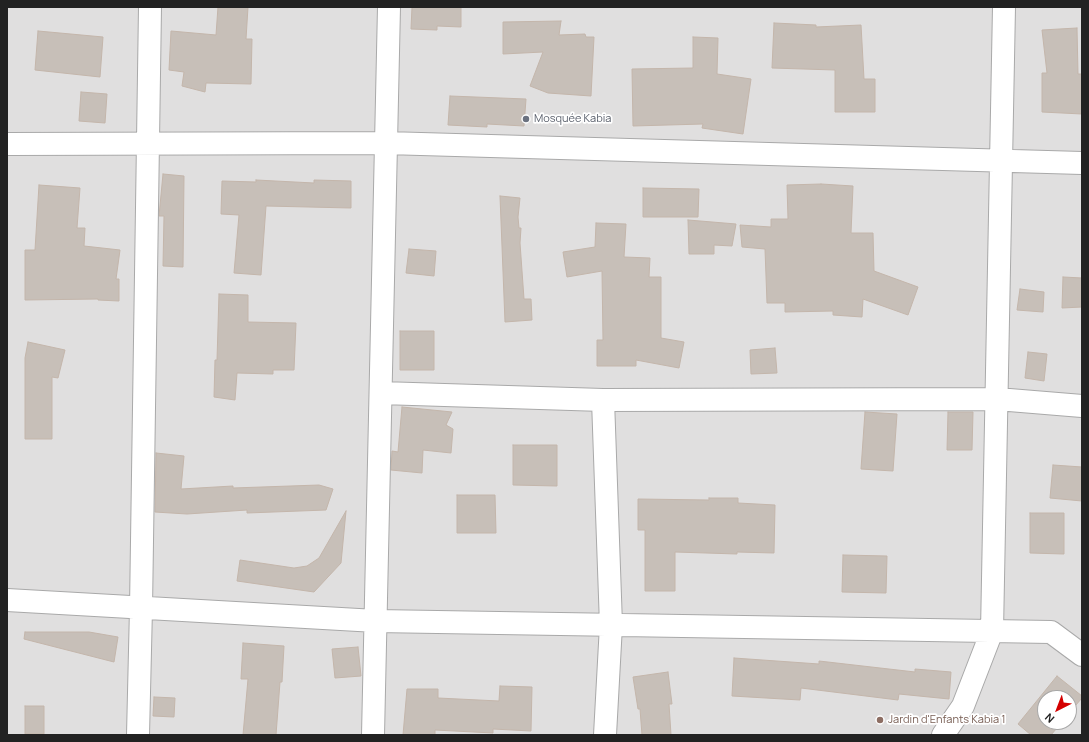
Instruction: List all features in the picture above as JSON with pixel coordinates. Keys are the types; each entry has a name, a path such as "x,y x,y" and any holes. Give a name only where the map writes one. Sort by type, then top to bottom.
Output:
{"street":[{"path":"138,735 150,7"},
{"path":"373,735 389,7"},
{"path":"943,735 963,706 992,631 1004,7"},
{"path":"7,144 386,143 1082,163"},
{"path":"381,393 603,400 997,399 1082,406"},
{"path":"603,400 610,625 605,735"},
{"path":"7,600 376,621 1051,632 1082,656"}],"shaded area":[{"path":"7,7 1082,7 1082,735 7,735"}],"building":[{"path":"218,7 248,7 246,39 252,39 251,84 206,83 205,92 182,86 184,72 169,70 171,31 216,35"},
{"path":"412,7 461,7 461,27 437,26 437,30 411,29"},
{"path":"561,21 559,35 585,34 586,37 594,37 591,96 548,93 530,86 543,52 503,54 503,22"},
{"path":"774,23 816,25 816,27 861,25 864,79 875,79 875,112 835,112 835,70 772,68"},
{"path":"1077,28 1078,74 1082,74 1082,114 1042,112 1042,73 1047,73 1042,30"},
{"path":"38,31 103,37 100,77 35,70"},
{"path":"693,37 718,38 717,74 751,79 743,134 702,128 703,124 633,126 632,69 693,68"},
{"path":"81,92 107,94 105,123 79,121"},
{"path":"450,96 526,99 524,126 487,124 487,127 448,125"},
{"path":"163,174 184,176 183,267 163,266 164,216 159,216"},
{"path":"256,180 314,183 314,180 351,181 351,208 266,206 261,275 234,273 239,215 221,214 222,181 256,182"},
{"path":"821,184 853,186 851,233 873,233 874,271 918,287 908,315 863,299 862,317 833,315 833,311 785,312 785,303 767,303 765,249 742,247 740,225 771,227 771,219 788,219 787,185"},
{"path":"39,185 80,188 77,228 85,228 84,246 120,250 116,279 119,279 119,301 98,299 25,300 25,250 35,250"},
{"path":"643,188 699,189 698,217 643,217"},
{"path":"500,196 520,198 518,217 519,228 521,228 520,243 524,299 531,299 532,320 505,322"},
{"path":"688,220 736,224 732,246 714,245 714,254 689,254"},
{"path":"596,223 626,224 624,257 650,258 649,277 661,277 661,338 684,342 679,368 636,360 636,366 597,366 597,340 603,340 602,271 567,277 563,252 595,247"},
{"path":"409,249 436,251 434,276 406,273"},
{"path":"1063,277 1082,278 1082,307 1062,308"},
{"path":"1020,289 1044,292 1043,312 1017,310"},
{"path":"219,294 248,295 248,322 296,323 294,370 273,370 273,374 237,373 235,400 214,397 215,360 217,360"},
{"path":"400,331 434,331 434,370 400,370"},
{"path":"28,342 65,350 58,378 52,377 52,439 25,439 25,358"},
{"path":"775,348 777,373 751,374 750,350"},
{"path":"1028,352 1047,354 1044,381 1025,378"},
{"path":"402,407 452,412 446,425 453,429 451,453 423,450 422,473 391,470 392,451 398,452"},
{"path":"865,412 897,414 893,471 861,469"},
{"path":"948,412 973,412 972,450 947,450"},
{"path":"513,445 557,445 557,486 513,485"},
{"path":"156,453 184,456 181,489 233,486 233,488 319,485 333,489 326,510 247,513 247,510 187,514 155,512"},
{"path":"1053,465 1082,467 1082,501 1050,498"},
{"path":"457,495 495,495 496,533 457,533"},
{"path":"709,498 738,498 738,503 775,505 774,553 737,552 737,554 675,552 675,591 645,591 645,530 638,530 638,499 709,500"},
{"path":"346,511 341,563 314,592 237,581 240,560 294,568 307,566 319,558"},
{"path":"1030,513 1064,513 1064,554 1030,553"},
{"path":"843,555 887,556 886,593 842,592"},
{"path":"25,632 89,632 118,637 114,662 24,639"},
{"path":"243,643 284,646 282,682 280,682 276,735 243,735 248,679 241,679"},
{"path":"358,647 361,676 335,678 332,649"},
{"path":"734,658 819,664 819,661 915,672 915,669 951,672 949,699 899,694 898,700 801,688 800,700 732,696"},
{"path":"668,672 672,704 669,704 671,735 642,735 640,709 638,709 633,677"},
{"path":"1057,676 1074,690 1046,690"},
{"path":"500,686 532,687 531,731 493,729 493,733 435,730 435,735 403,735 407,689 438,689 438,698 499,701"},
{"path":"1077,692 1082,696 1077,704"},
{"path":"154,697 175,698 174,717 153,716"},
{"path":"1037,701 1037,730 1055,730 1051,735 1031,735 1018,724"},
{"path":"25,706 44,706 44,734 25,734"}],"place":[{"name":"Mosquée Kabia","path":"526,119"},
{"name":"Jardin d'Enfants Kabia 1","path":"880,720"}]}
